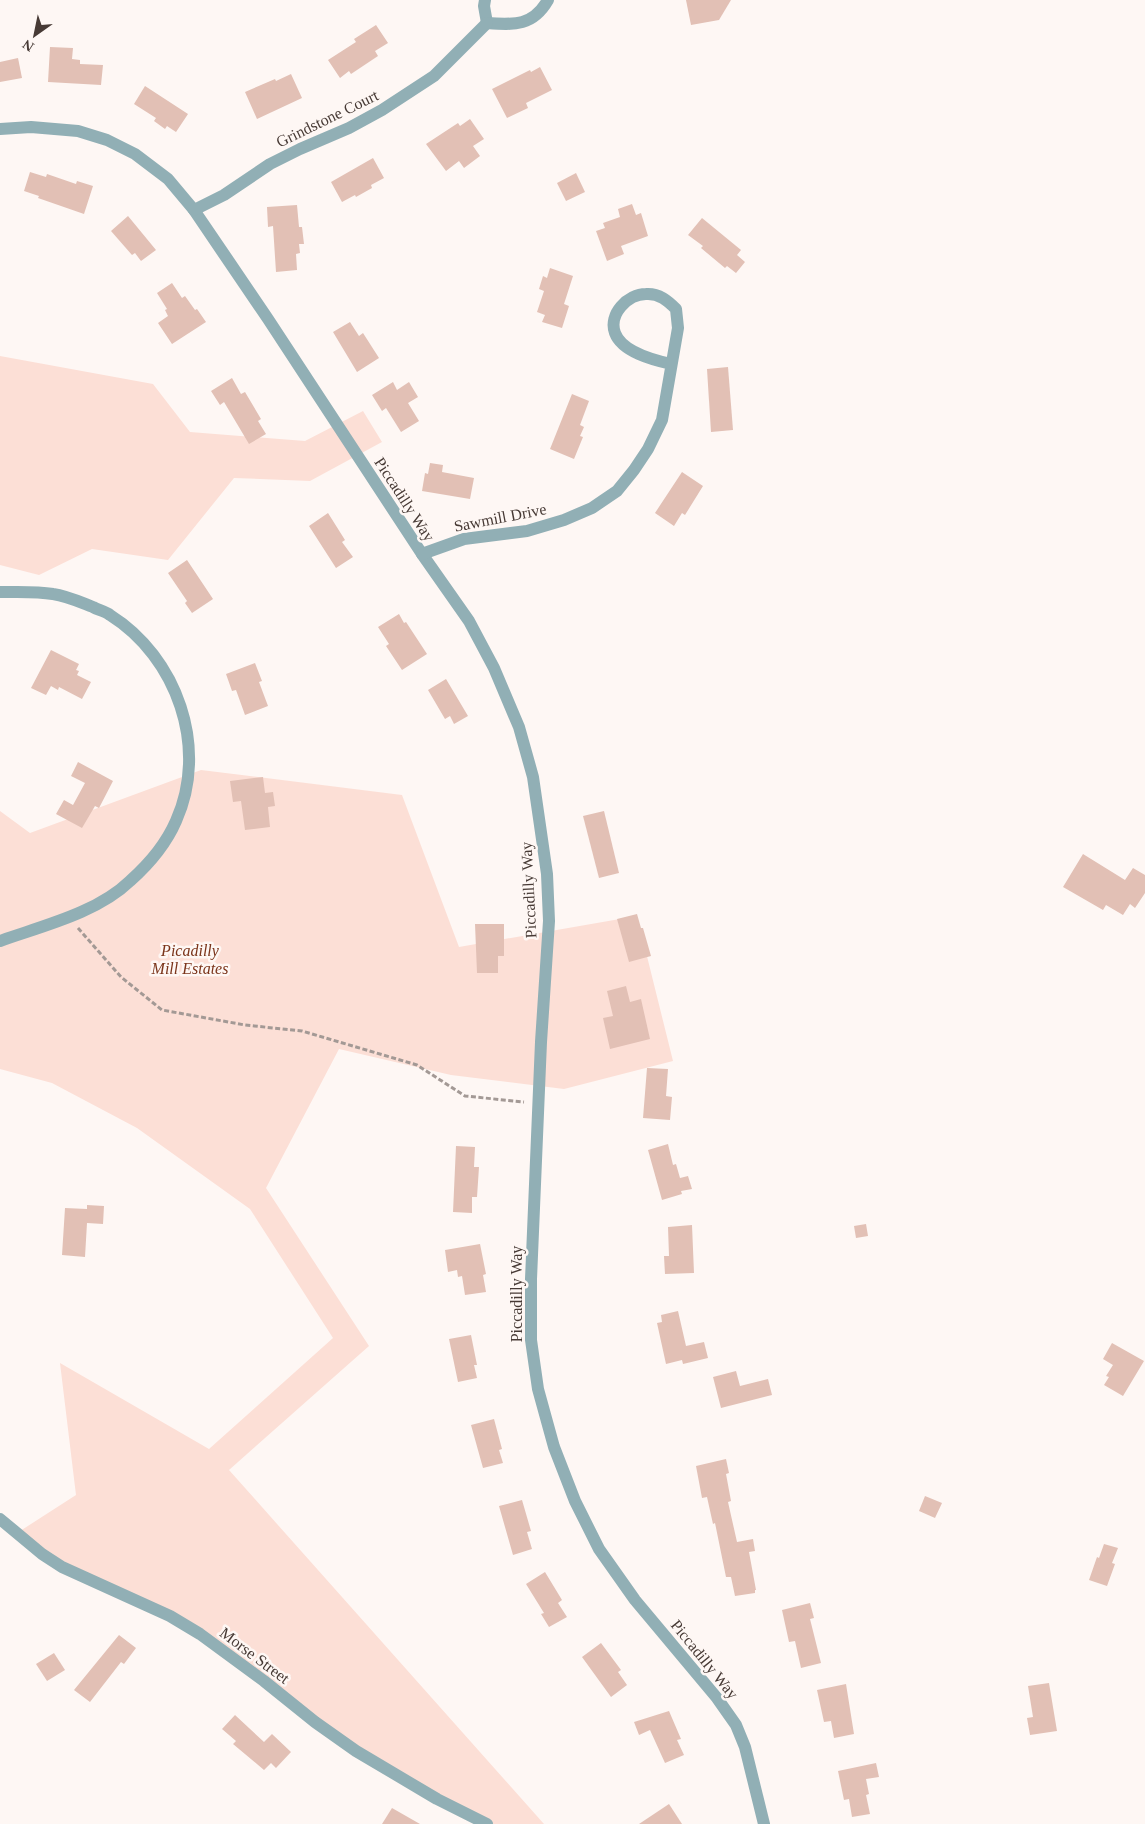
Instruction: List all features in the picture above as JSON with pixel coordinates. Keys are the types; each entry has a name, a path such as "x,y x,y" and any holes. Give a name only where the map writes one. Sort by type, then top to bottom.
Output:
{"street":[{"path":"486,0 484,6 487,23 511,25 528,20 541,12 548,0"},
{"name":"Grindstone Court","path":"194,210 224,195 270,164 349,128 382,110 434,76 487,23"},
{"name":"Piccadilly Way","path":"0,129 31,127 78,131 107,140 135,154 168,179 194,210 268,319 422,554 469,621 494,668 519,727 533,776 546,874 549,921 531,1279 531,1340 538,1389 554,1447 574,1501 599,1549 635,1600 718,1698 736,1725 745,1747 764,1824"},
{"name":"Sawmill Drive","path":"422,554 464,539 527,531 564,520 592,508 616,491 634,470 648,449 662,420 678,328 676,309 664,298 647,293 631,297 619,308 614,320 615,333 621,342 635,352 649,359 671,364"},
{"path":"0,592 53,594 78,601 109,614 128,628 154,654 169,678 183,714 190,753 186,789 176,822 152,858 129,882 103,902 0,941"},
{"name":"Morse Street","path":"0,1519 42,1554 62,1567 170,1616 200,1634 356,1751 436,1799 487,1824"}],"path":[{"path":"67,916 121,977 162,1010 244,1025 302,1031 417,1065 465,1096 539,1103"}],"green space":[{"path":"0,356 153,384 190,432 305,441 363,411 382,442 310,481 234,478 168,560 92,549 39,575 0,565"},
{"name":"Picadilly Mill Estates","path":"201,770 402,795 459,947 637,916 673,1061 564,1089 451,1075 339,1049 266,1188 369,1346 229,1470 544,1824 486,1824 374,1762 200,1634 108,1589 17,1533 76,1495 60,1363 209,1449 333,1338 250,1209 137,1128 52,1083 0,1069 0,811 30,833"}],"building":[{"path":"686,0 731,0 719,20 691,25"},
{"path":"376,25 388,43 375,51 378,56 351,74 349,71 340,78 328,60 356,42 354,39"},
{"path":"50,47 73,48 72,59 80,60 80,64 103,65 101,85 48,82"},
{"path":"18,58 22,78 0,82 0,62"},
{"path":"540,67 552,90 526,103 528,108 507,118 492,89"},
{"path":"291,74 302,98 257,119 245,92"},
{"path":"145,86 188,114 176,132 167,126 165,129 154,121 156,118 134,104"},
{"path":"470,119 484,139 473,146 480,156 464,168 459,161 446,171 426,144 458,123 460,126"},
{"path":"373,158 384,178 371,185 372,188 342,202 331,182"},
{"path":"30,172 46,177 47,174 76,184 77,181 93,186 84,214 38,198 39,196 24,191"},
{"path":"576,173 585,192 566,201 557,183"},
{"path":"632,204 636,215 641,213 648,236 621,246 624,254 607,261 596,231 605,228 603,223 620,217 618,209"},
{"path":"297,205 299,227 302,227 304,244 299,244 300,253 296,254 297,270 276,272 273,226 268,227 267,207"},
{"path":"128,216 156,250 141,261 135,253 132,255 111,231"},
{"path":"702,218 741,250 737,255 745,262 736,273 727,266 725,268 701,248 703,246 688,235"},
{"path":"550,268 573,276 564,304 569,306 562,328 542,322 545,315 537,312 544,291 539,289 543,276 547,278"},
{"path":"172,283 182,298 185,296 206,322 172,344 158,323 168,316 165,310 167,309 157,293"},
{"path":"350,322 359,336 363,333 379,358 357,372 333,332"},
{"path":"728,367 733,430 711,432 707,369"},
{"path":"232,378 241,394 245,392 261,419 258,421 266,434 249,444 224,402 220,405 211,391"},
{"path":"393,382 397,390 409,382 418,397 408,403 419,421 401,432 386,408 382,411 372,395"},
{"path":"572,394 589,401 580,425 584,427 580,436 583,437 574,459 550,449"},
{"path":"430,463 443,465 442,472 474,478 470,499 422,491 425,473 428,474"},
{"path":"682,472 703,486 685,515 682,513 674,526 655,513"},
{"path":"328,513 345,540 342,542 353,557 336,568 309,526"},
{"path":"187,560 213,599 192,613 185,603 187,601 168,573"},
{"path":"399,614 427,654 402,670 386,646 389,644 378,627"},
{"path":"51,650 79,664 76,670 79,671 77,675 91,682 82,699 59,687 58,690 51,686 46,695 31,688"},
{"path":"255,663 262,681 259,682 268,706 245,715 236,690 232,691 226,674"},
{"path":"446,679 468,716 454,724 450,716 445,719 428,690"},
{"path":"78,762 113,781 99,808 95,806 82,828 56,814 64,800 73,805 85,783 71,776"},
{"path":"263,777 265,793 273,792 275,806 268,807 270,827 245,830 241,801 233,802 230,781"},
{"path":"604,811 619,873 599,878 583,816"},
{"path":"1083,854 1125,880 1133,868 1145,875 1145,893 1135,908 1130,904 1123,915 1106,905 1103,910 1063,887"},
{"path":"637,914 651,956 629,962 617,919"},
{"path":"475,924 504,924 504,956 498,956 498,973 477,973"},
{"path":"626,986 630,1002 641,999 650,1039 610,1049 603,1018 613,1016 607,991"},
{"path":"647,1068 668,1069 666,1096 672,1097 670,1120 643,1118"},
{"path":"668,1144 673,1165 676,1164 680,1178 688,1176 692,1189 681,1191 682,1194 662,1200 648,1150"},
{"path":"456,1146 475,1147 474,1167 479,1167 477,1197 472,1197 472,1213 453,1212"},
{"path":"87,1205 104,1206 103,1224 87,1223 85,1257 62,1255 65,1208 87,1209"},
{"path":"866,1224 868,1236 856,1238 854,1226"},
{"path":"692,1225 694,1273 665,1274 664,1256 669,1256 668,1227"},
{"path":"480,1244 486,1274 483,1275 486,1292 465,1295 462,1276 458,1277 457,1270 448,1272 445,1250"},
{"path":"678,1311 686,1346 704,1342 708,1358 683,1364 682,1360 666,1364 657,1323 662,1322 661,1315"},
{"path":"471,1335 477,1365 474,1365 477,1378 458,1382 449,1339"},
{"path":"1112,1343 1144,1361 1123,1396 1104,1385 1109,1377 1106,1376 1113,1365 1103,1359"},
{"path":"736,1371 740,1386 768,1379 772,1395 721,1408 713,1377"},
{"path":"494,1419 502,1449 499,1450 503,1463 483,1468 471,1425"},
{"path":"726,1459 729,1473 726,1474 731,1501 728,1502 737,1542 753,1539 755,1551 749,1552 755,1593 735,1596 731,1577 726,1577 715,1523 713,1524 707,1497 702,1498 696,1466"},
{"path":"925,1496 942,1503 935,1518 919,1511"},
{"path":"522,1500 531,1531 527,1532 532,1549 513,1555 499,1506"},
{"path":"1104,1544 1118,1548 1112,1563 1115,1564 1107,1586 1089,1580"},
{"path":"545,1572 562,1600 558,1603 567,1617 549,1627 541,1614 544,1613 526,1584"},
{"path":"810,1603 814,1618 810,1619 821,1663 801,1668 795,1641 789,1642 782,1610"},
{"path":"119,1635 136,1648 124,1664 121,1662 90,1702 74,1690"},
{"path":"601,1643 621,1670 618,1672 627,1685 611,1697 582,1657"},
{"path":"54,1653 65,1670 47,1681 36,1664"},
{"path":"1049,1683 1057,1731 1030,1735 1027,1718 1033,1717 1028,1686"},
{"path":"846,1684 854,1734 834,1738 831,1721 824,1722 817,1690"},
{"path":"669,1711 681,1739 677,1740 684,1755 665,1763 650,1730 639,1735 634,1722"},
{"path":"235,1715 264,1742 272,1734 291,1752 276,1768 271,1763 264,1770 233,1744 236,1741 222,1729"},
{"path":"876,1763 879,1777 866,1779 869,1794 866,1795 870,1814 852,1817 849,1799 844,1800 838,1771"},
{"path":"669,1804 682,1824 639,1824"},
{"path":"392,1808 420,1824 382,1824"}]}
